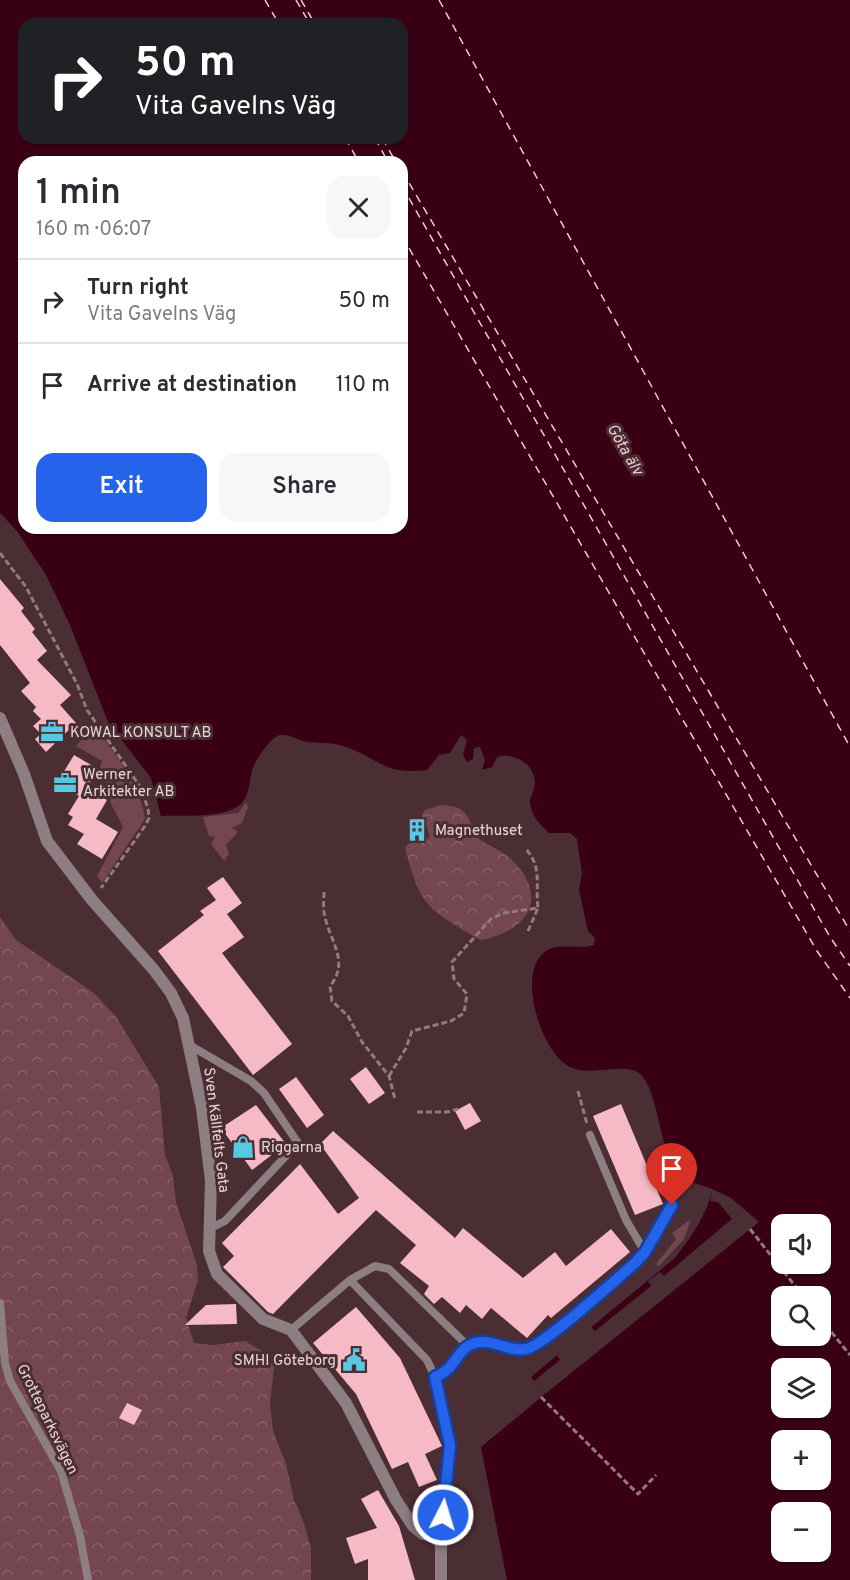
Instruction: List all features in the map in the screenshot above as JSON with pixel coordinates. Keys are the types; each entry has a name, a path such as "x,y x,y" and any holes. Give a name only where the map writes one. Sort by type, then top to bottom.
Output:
{"street":[{"name":"Sven Källfelts Gata","path":"0,718 24,774 47,841 92,900 154,970 171,993 183,1018 191,1046 212,1181 209,1251 217,1274 263,1319 291,1330"},
{"path":"291,1330 346,1403 396,1500 413,1526 423,1534 441,1538 441,1580"}],"lane":[{"path":"191,1046 251,1081 264,1093 298,1143 225,1221 211,1228"},
{"path":"590,1135 626,1220 645,1252"},
{"path":"435,1377 449,1371 468,1346 483,1341 515,1349 537,1345 645,1252 672,1205"},
{"path":"291,1330 350,1280 375,1266 389,1269 468,1346"},
{"path":"350,1280 427,1360 435,1377 450,1445 441,1538"},
{"name":"Grotteparksvägen","path":"0,1303 5,1363 10,1381 61,1471 80,1536 88,1580"}],"path":[{"path":"0,553 26,587 77,684 87,710 139,785 148,808 145,826 92,900"},
{"path":"525,848 535,859 538,873 535,888 537,908 528,931"},
{"path":"324,892 324,913 340,957 339,976 330,986 332,1001 348,1016 362,1042 389,1076 395,1099"},
{"path":"389,1076 406,1048 412,1031 451,1021 464,1013 467,994 454,979 452,963 491,920 503,913 537,908"},
{"path":"578,1091 590,1135"},
{"path":"417,1112 447,1112 458,1109"},
{"path":"750,1229 795,1286"},
{"path":"831,1332 850,1355"},
{"path":"541,1397 638,1494 656,1475"}],"green space":[{"path":"92,728 117,756 139,797 145,819 102,883 97,876 123,827 110,802 115,786 97,777 102,761 76,746"},
{"path":"246,802 248,807 242,823 232,828 238,832 226,845 229,854 224,861 211,844 215,837 209,836 203,817 238,813"},
{"path":"440,805 455,807 464,812 475,836 511,859 523,873 530,886 529,910 511,929 481,940 438,913 422,896 405,848 408,844 430,837 422,815 425,810"},
{"path":"0,917 16,940 94,993 117,1018 159,1087 165,1155 173,1176 176,1202 197,1265 198,1280 186,1318 194,1343 212,1345 245,1341 267,1354 274,1367 270,1405 273,1431 286,1464 294,1500 311,1548 311,1580 0,1580"},
{"path":"691,1219 684,1239 659,1266 656,1264 676,1239 672,1233"}],"water":[{"name":"Göta älv","path":"0,0 850,0 850,1580 507,1580 481,1447 545,1394 531,1377 675,1258 707,1208 712,1189 682,1177 675,1169 669,1158 654,1101 643,1077 629,1069 589,1071 570,1067 559,1059 541,1029 532,993 537,961 551,948 594,945 595,938 588,931 579,890 582,874 577,839 570,833 549,833 536,819 530,801 535,782 534,775 527,764 510,756 503,756 497,757 492,767 482,770 485,760 480,747 474,748 473,759 467,762 463,755 467,740 461,735 450,753 439,755 427,770 412,771 390,768 343,746 307,742 280,735 269,743 256,761 247,795 239,805 216,814 161,816 151,778 108,722 70,625 46,575 19,534 408,534 408,156 18,156 18,533 0,513"}],"pier":[{"path":"712,1189 731,1198 759,1222 545,1394 534,1381 560,1360 557,1355 591,1327 595,1331 651,1286 648,1281 660,1272 664,1276 732,1219 718,1202 710,1201"}],"building":[{"path":"0,579 24,608 21,611 35,629 32,632 47,651 37,660 71,695 60,705 76,723 46,752 35,739 41,734 33,726 41,719 33,711 36,707 21,691 30,683 0,645"},
{"path":"74,755 98,769 87,788 107,800 96,819 118,832 102,859 77,844 84,834 68,825 73,817 68,814 79,796 57,783"},
{"path":"223,877 242,903 227,914 244,937 222,953 292,1044 253,1075 158,951 204,915 200,911 216,900 207,888"},
{"path":"366,1067 385,1093 369,1104 350,1079"},
{"path":"296,1077 324,1115 307,1128 279,1089"},
{"path":"470,1103 481,1121 465,1130 455,1111"},
{"path":"621,1104 663,1204 635,1215 593,1116"},
{"path":"256,1105 286,1144 252,1170 221,1128"},
{"path":"333,1131 455,1238 463,1228 523,1278 555,1252 566,1266 611,1229 630,1252 551,1318 548,1315 527,1338 491,1308 482,1319 466,1305 460,1313 442,1297 434,1304 424,1294 429,1286 400,1263 416,1245 376,1210 273,1314 268,1312 223,1267 234,1256 222,1243 300,1164 338,1214 359,1198 320,1144"},
{"path":"236,1304 237,1324 185,1325 206,1305"},
{"path":"356,1307 400,1358 442,1446 425,1454 437,1480 419,1487 408,1462 392,1469 356,1394 313,1343"},
{"path":"127,1403 142,1410 134,1425 119,1418"},
{"path":"378,1490 399,1526 415,1580 368,1580 368,1559 355,1564 346,1538 377,1528 361,1499"},
{"path":"456,1513 471,1514 471,1529 456,1529"}],"ferry route":[{"path":"265,0 276,18"},
{"path":"296,0 306,18"},
{"path":"301,0 312,18"},
{"path":"439,0 850,747"},
{"path":"348,144 356,156"},
{"path":"378,144 385,156"},
{"path":"386,144 392,156"},
{"path":"408,181 850,931"},
{"path":"408,197 830,937 850,966"},
{"path":"408,246 817,951 850,998"}],"place":[{"name":"KOWAL KONSULT AB","path":"52,732"},
{"name":"Werner Arkitekter AB","path":"65,783"},
{"name":"Magnethuset","path":"417,830"},
{"name":"Riggarna","path":"243,1147"},
{"name":"SMHI Göteborg","path":"354,1360"}],"route":[{"path":"443,1515 450,1445 435,1377 449,1371 468,1346 483,1341 515,1349 527,1349 537,1345 634,1264 645,1252 672,1205"}]}
